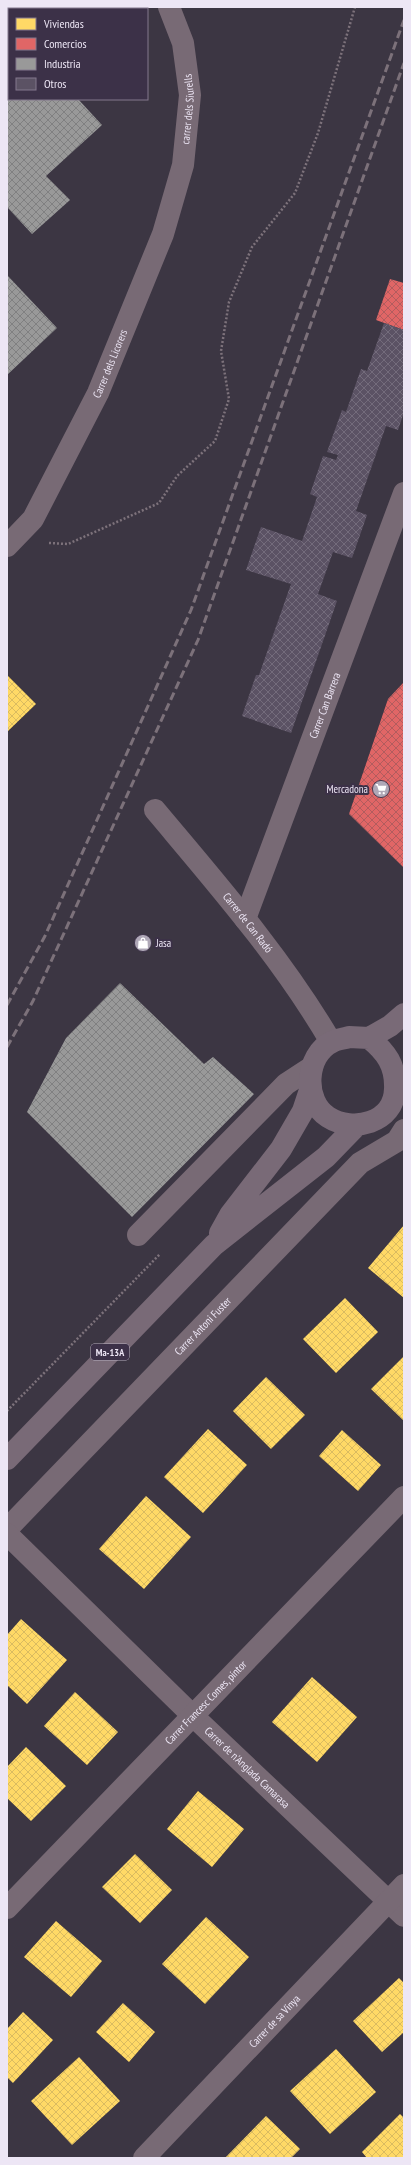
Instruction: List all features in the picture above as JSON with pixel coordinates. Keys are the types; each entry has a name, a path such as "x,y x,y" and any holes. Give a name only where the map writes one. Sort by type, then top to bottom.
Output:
{"main road":[{"path":"368,1038 399,1017"},
{"path":"312,1077 317,1104 328,1117 342,1123 357,1125 373,1122 383,1115 392,1103 399,1066 382,1049 368,1038 350,1037 331,1042"},
{"name":"Ma-13A","path":"214,1245 230,1215 282,1149 302,1111 316,1058 331,1042"},
{"name":"Ma-13A","path":"7,1459 214,1245 326,1157 357,1125"}],"street":[{"name":"carrer dels Siurells","path":"169,7 183,43 190,95 183,166"},
{"name":"Carrer dels Licorers","path":"12,541 33,519 98,393 163,234 183,166"},
{"name":"Carrer Can Barrera","path":"245,919 404,493"},
{"name":"Carrer de Can Radó","path":"155,810 245,919 308,1002 331,1042"},
{"path":"138,1235 286,1084 312,1077"},
{"name":"Carrer Antoni Fuster","path":"7,1529 360,1163 402,1140"},
{"name":"Carrer Francesc Comes, pintor","path":"7,1908 404,1497"},
{"name":"Carrer de n'Anglada Camarasa","path":"7,1534 192,1715 404,1916"},
{"name":"Carrer de sa Vinya","path":"144,2158 404,1885"}],"path":[{"path":"12,541 68,544 159,503 177,476 215,440 229,399 221,350 229,302 252,247 295,193 318,133 355,7"},
{"path":"7,1411 165,1250"}],"building: Viviendas":[{"path":"7,675 36,704 7,732"},
{"path":"404,1225 404,1298 368,1268"},
{"path":"345,1298 378,1332 336,1373 303,1339"},
{"path":"403,1357 404,1358 403,1420 371,1389"},
{"path":"266,1377 305,1415 271,1449 233,1411"},
{"path":"208,1429 247,1465 203,1513 164,1477"},
{"path":"342,1430 381,1465 358,1491 319,1456"},
{"path":"146,1496 191,1537 144,1589 99,1549"},
{"path":"21,1619 67,1660 27,1704 7,1685 7,1635"},
{"path":"312,1677 357,1717 317,1762 272,1722"},
{"path":"75,1692 118,1732 87,1765 44,1726"},
{"path":"26,1747 66,1786 31,1821 7,1798 7,1767"},
{"path":"198,1791 244,1829 212,1867 167,1829"},
{"path":"135,1854 172,1890 140,1923 102,1887"},
{"path":"206,1917 249,1957 205,2004 162,1964"},
{"path":"56,1921 102,1961 71,1997 24,1957"},
{"path":"399,1978 404,1983 404,2032 382,2052 353,2021"},
{"path":"123,2003 155,2032 129,2062 96,2032"},
{"path":"23,2012 53,2040 13,2083 7,2077 7,2029"},
{"path":"336,2049 376,2092 330,2134 290,2091"},
{"path":"79,2057 120,2101 72,2145 31,2101"},
{"path":"400,2114 404,2118 404,2158 367,2158 362,2152"},
{"path":"266,2116 300,2149 291,2158 225,2158"}],"building: Comercios":[{"path":"390,279 404,283 404,330 376,320"},
{"name":"Mercadona","path":"404,682 404,868 349,814 388,699"}],"building: Industria":[{"path":"7,80 8,100 79,100 102,125 46,176 70,200 32,234 7,207"},
{"path":"7,275 57,328 7,375"},
{"path":"120,983 204,1064 213,1057 254,1094 132,1217 27,1112 66,1038"}],"building: Otros":[{"path":"384,323 404,330 404,412 398,430 386,426 356,511 367,515 352,558 333,552 318,594 337,601 291,733 242,716 256,675 259,675 291,584 246,570 261,527 302,541 317,497 310,494 323,456 336,460 338,455 327,452 342,410 346,412 361,369 367,371"}],"railway":[{"path":"7,1005 45,936 191,610 404,20"},
{"path":"7,1047 33,1001 198,640 404,63"}],"place":[{"name":"Mercadona","path":"381,789"},
{"name":"Jasa","path":"143,943"}]}
